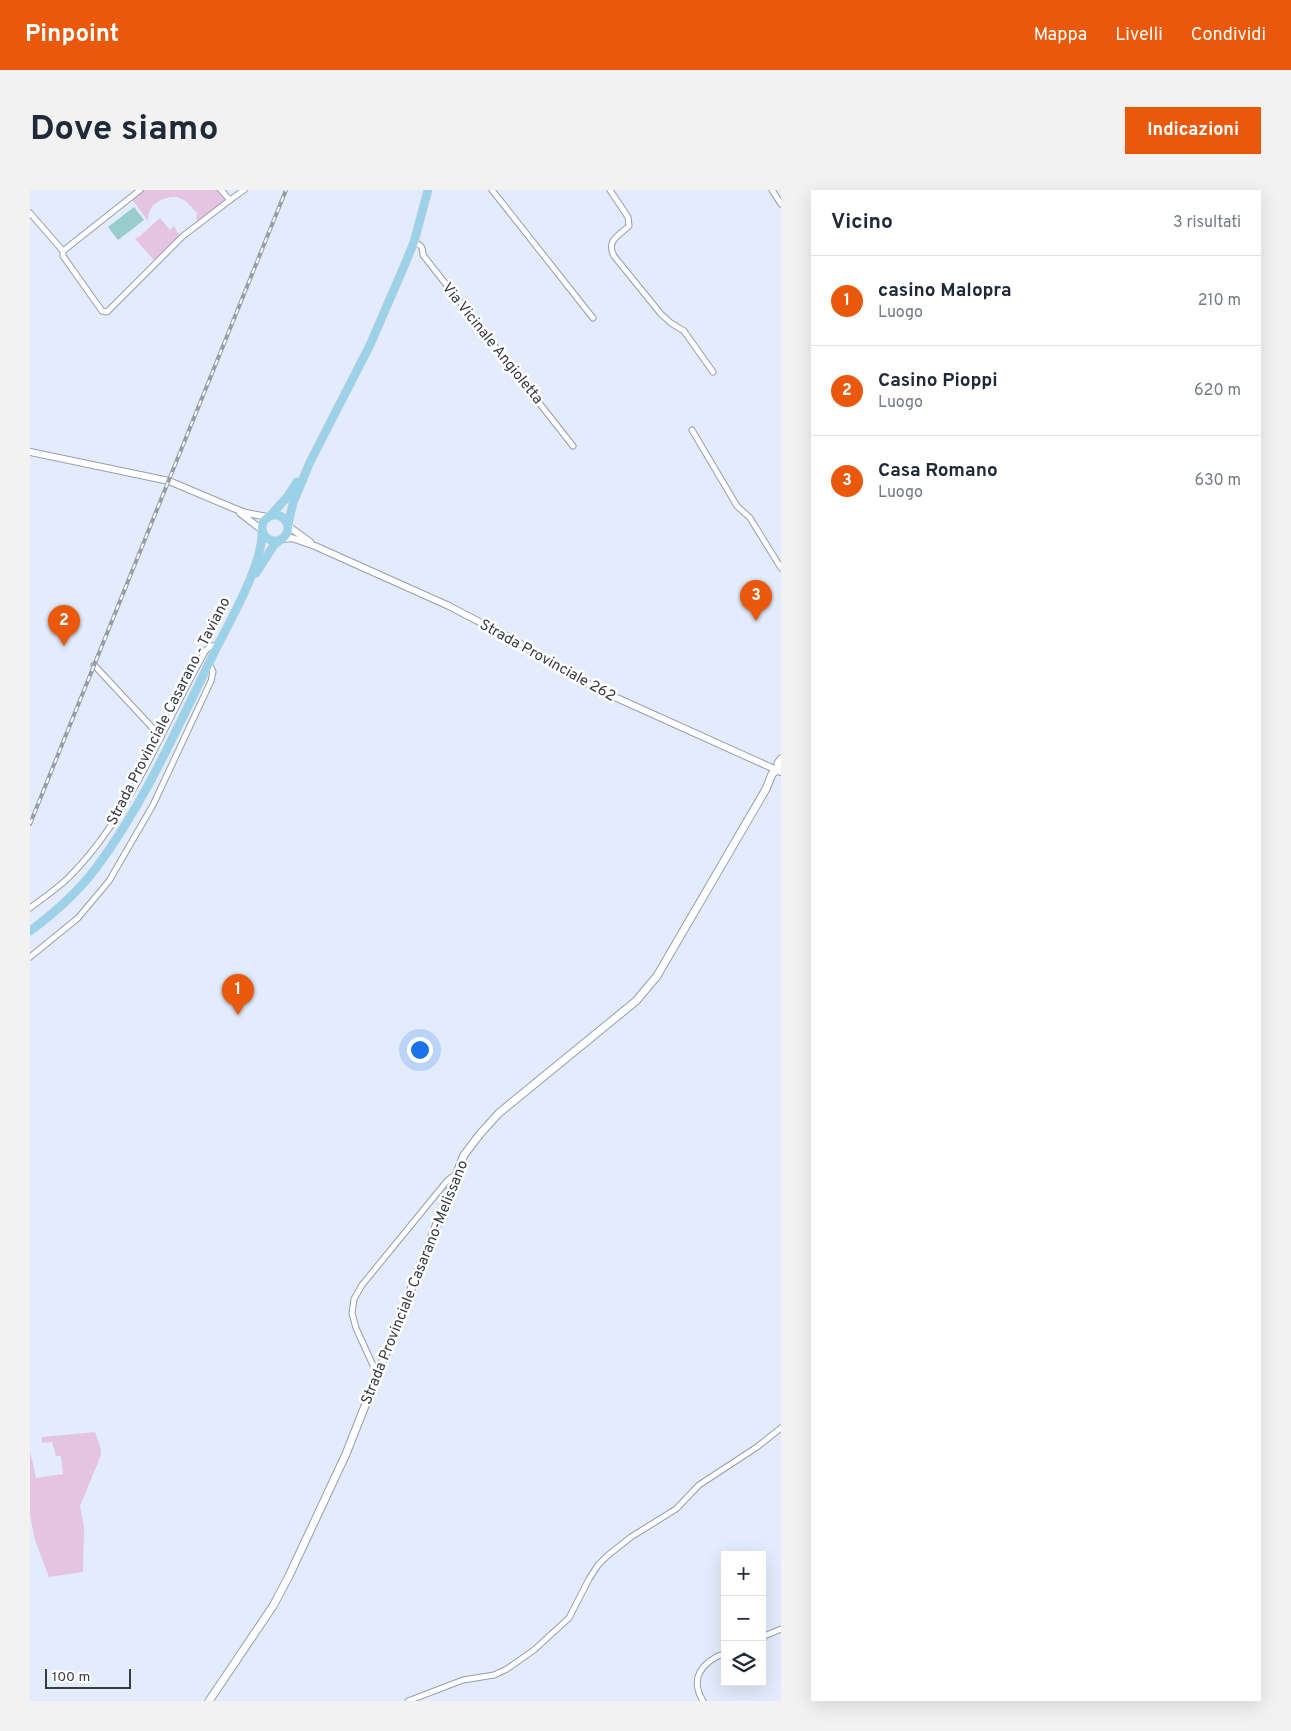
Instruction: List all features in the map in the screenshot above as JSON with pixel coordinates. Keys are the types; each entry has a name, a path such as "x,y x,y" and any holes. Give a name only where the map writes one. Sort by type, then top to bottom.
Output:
{"main road":[{"name":"Strada Provinciale Casarano - Taviano","path":"245,589 274,545 287,533 293,503 310,462 370,345 414,242 428,190"},
{"name":"Strada Provinciale Casarano - Taviano","path":"30,931 66,900 89,876 119,836 162,756 245,589 260,551 263,522 288,496 310,462"},
{"path":"269,516 275,514 283,517 288,525"},
{"path":"262,531 269,540 282,539"},
{"name":"Strada Provinciale Casarano-Melissano","path":"209,1701 273,1606 346,1454 464,1155 499,1114 636,1001 657,976 766,789 777,776 780,770 778,764 781,759"}],"street":[{"path":"63,251 140,190"},
{"path":"221,190 230,200"},
{"path":"30,212 63,251 63,256 102,311 107,312 183,236 244,190"},
{"path":"492,190 593,318"},
{"path":"610,190 628,217 629,226 611,243 610,249 661,314 670,323 684,331 713,372"},
{"path":"772,190 781,204"},
{"name":"Via Vicinale Angioletta","path":"414,242 421,246 423,255 573,446"},
{"path":"692,430 737,506 750,518 781,568"},
{"path":"30,452 169,480 246,513 269,516"},
{"path":"233,508 262,531"},
{"path":"288,525 315,546"},
{"path":"282,539 292,538 315,546"},
{"name":"Strada Provinciale 262","path":"315,546 449,606 514,640 597,689 780,770"},
{"path":"30,908 66,880 101,840 129,795 206,650 211,646 218,645"},
{"path":"30,957 78,918 109,881 153,805 211,681 213,672 209,662"},
{"path":"94,665 161,736"},
{"path":"377,1374 356,1328 352,1313 354,1299 362,1285 447,1181 457,1173"},
{"path":"408,1701 463,1680 494,1676 534,1650 568,1618 589,1579 598,1565 607,1556 631,1537 676,1509 699,1485 781,1428"},
{"path":"766,1636 781,1630"},
{"path":"703,1701 697,1692 698,1675 704,1666 721,1654"}],"shaded area":[{"path":"142,190 217,190 225,198 225,201 199,221 196,219 197,213 182,199 173,197 163,199 151,209 148,221 131,198"},
{"path":"134,207 144,220 118,240 108,227"},
{"path":"160,218 170,230 174,226 180,237 155,261 135,239"},
{"path":"95,1432 101,1449 101,1455 80,1506 84,1527 83,1572 49,1577 35,1540 30,1515 30,1451 36,1478 63,1474 61,1456 56,1456 52,1442 42,1443 42,1437"}],"railway":[{"path":"30,824 286,190"}],"place":[{"name":"Casa Romano","path":"756,621"},
{"name":"Casino Pioppi","path":"64,646"},
{"name":"casino Malopra","path":"238,1015"}]}
